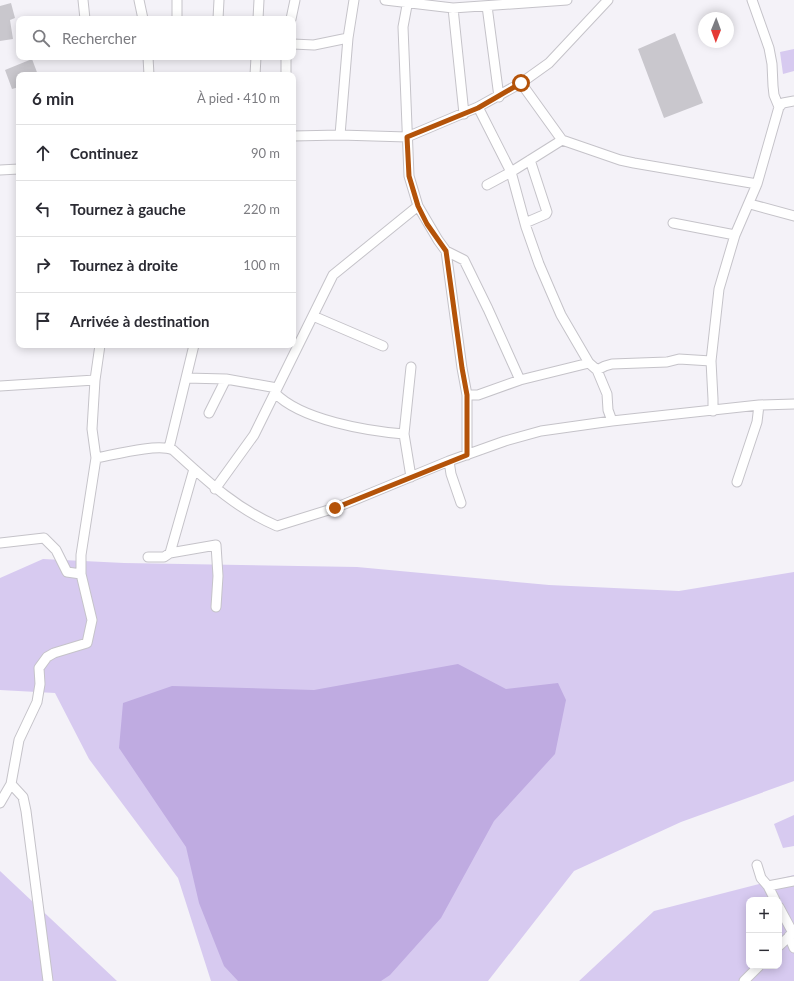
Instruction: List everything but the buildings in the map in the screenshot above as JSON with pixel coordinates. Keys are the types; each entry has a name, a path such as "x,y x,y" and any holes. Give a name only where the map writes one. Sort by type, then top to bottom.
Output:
{"street":[{"path":"84,0 85,16"},
{"path":"139,0 142,16"},
{"path":"177,0 177,16"},
{"path":"218,16 219,0"},
{"path":"258,16 259,0"},
{"path":"292,16 295,0"},
{"path":"340,135 348,38 354,0"},
{"path":"384,0 408,1 453,8 567,0"},
{"path":"296,136 340,135 407,137 478,108 499,97 549,63 608,0"},
{"path":"752,0 769,48 772,64 774,95 779,108"},
{"path":"408,1 403,26 409,176 418,206 427,224 446,251 467,395 467,455"},
{"path":"487,6 499,97"},
{"path":"453,8 464,114"},
{"path":"296,44 314,45 348,38"},
{"path":"148,60 149,72"},
{"path":"255,72 256,60"},
{"path":"286,60 286,72"},
{"path":"521,83 562,140 620,160 757,184"},
{"path":"713,411 711,361 719,289 736,235 757,184 779,108 783,103 794,101"},
{"path":"478,108 511,172 539,264 561,315 589,362 597,370 606,394 608,410 612,421"},
{"path":"487,185 511,172 562,140"},
{"path":"525,222 546,214 547,212 530,160"},
{"path":"0,170 16,168"},
{"path":"750,204 794,216"},
{"path":"215,489 254,435 333,276 418,206"},
{"path":"673,223 736,235"},
{"path":"446,251 464,260 520,380"},
{"path":"313,316 384,346"},
{"path":"0,803 11,784 19,740 37,702 40,684 40,668 46,657 54,653 87,643 92,620 80,574 81,555 96,458 92,429 95,380 100,348"},
{"path":"168,448 193,348"},
{"path":"597,370 612,364 667,362 679,359 711,361"},
{"path":"467,395 478,395 520,380 589,362"},
{"path":"411,367 404,434 411,477"},
{"path":"186,378 226,379 276,391 286,403 294,408 366,430 404,434"},
{"path":"209,413 226,379"},
{"path":"0,386 95,380"},
{"path":"96,458 157,447 168,448 173,450 215,489 258,518 277,526 335,508 449,461 541,431 612,421 759,405 794,404"},
{"path":"737,482 757,422 759,405"},
{"path":"449,461 451,474 461,503"},
{"path":"170,553 194,469"},
{"path":"0,543 44,538 56,550 67,572 80,574"},
{"path":"148,557 164,557 170,553 216,545 218,576 216,607"},
{"path":"11,784 23,797 26,811 48,981"},
{"path":"757,865 760,878 768,886 774,897"},
{"path":"768,886 794,881"},
{"path":"782,913 792,934 794,948"},
{"path":"782,943 792,934"},
{"path":"744,981 756,969"}],"shaded area":[{"path":"794,49 794,71 783,74 780,52"},
{"path":"43,559 124,563 357,567 549,585 679,591 794,572 794,781 681,822 574,871 488,981 211,981 178,878 89,759 55,693 0,690 0,578"},
{"path":"458,664 506,689 558,683 566,700 555,754 494,821 441,918 390,975 381,981 238,981 224,966 199,903 186,847 119,748 123,703 172,686 314,690"},
{"path":"794,815 794,846 783,848 774,824"},
{"path":"0,871 117,981 0,981"},
{"path":"794,875 794,981 579,981 654,911"}],"route":[{"path":"335,508 467,455 467,395 446,251 427,224 418,206 409,176 407,137 478,108 521,83"}]}
